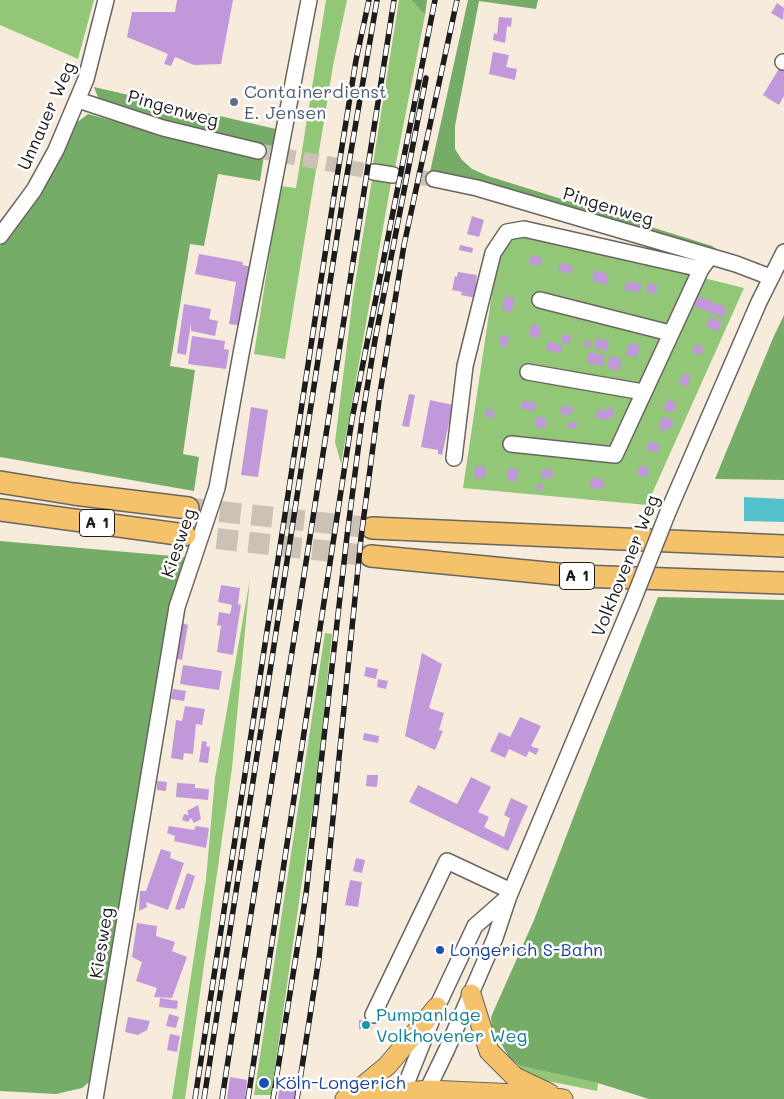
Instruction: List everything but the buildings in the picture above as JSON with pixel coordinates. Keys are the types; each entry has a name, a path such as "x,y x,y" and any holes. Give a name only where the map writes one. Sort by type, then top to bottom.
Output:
{"highway":[{"path":"0,469 16,472 74,494"},
{"name":"A 1","path":"0,482 74,494 188,508"},
{"name":"A 1","path":"3,511 185,535"},
{"name":"A 1","path":"372,528 784,546"},
{"name":"A 1","path":"371,556 578,576 784,583"}],"main road":[{"path":"471,994 489,1052 515,1076 563,1099"},
{"path":"346,1099 387,1066 437,1007"},
{"path":"346,1099 425,1095 517,1094 563,1099"}],"street":[{"name":"Unnauer Weg","path":"0,236 34,190 56,150 78,100 97,43 106,0"},
{"name":"Kiesweg","path":"95,1099 177,606 217,488 244,335 309,0"},
{"name":"Pingenweg","path":"78,100 163,128 258,150"},
{"path":"374,172 393,175"},
{"name":"Pingenweg","path":"434,179 477,188 705,263 770,278"},
{"path":"454,458 466,366 493,253 507,232 524,229 705,263 670,332 615,455 511,444"},
{"name":"Volkhovener Weg","path":"425,1095 495,938 510,894 632,603 668,512 770,278 784,252"},
{"path":"540,300 670,332"},
{"path":"528,372 643,392"},
{"path":"373,1015 447,861 510,894"},
{"name":"Volkhovener Weg","path":"404,1097 437,1007 475,926 510,894"}],"green space":[{"path":"0,0 94,0 78,59 0,25"},
{"path":"326,0 347,0 333,66 285,359 254,354 280,186 296,188"},
{"path":"399,0 411,0 425,15 395,168 373,164"},
{"path":"411,0 427,0 425,15"},
{"path":"468,0 538,0 536,9 479,1 455,126 455,149 462,160 472,169 488,176 712,246 727,256 476,182 430,172"},
{"path":"94,87 276,129 272,149 164,124 99,100"},
{"path":"88,114 159,133 264,156 260,181 218,174 204,246 190,244 170,366 195,370 183,454 199,457 194,491 0,457 0,246 20,222 39,193 76,123"},
{"path":"372,180 391,183 341,464 335,442 353,296"},
{"path":"523,233 744,288 647,505 463,488 498,253 509,238"},
{"path":"784,315 784,480 715,479 773,338"},
{"path":"0,541 184,557 95,1077 82,1088 56,1094 0,1091"},
{"path":"250,579 232,768 185,1099 172,1099 206,879 215,778"},
{"path":"658,597 784,600 784,1099 649,1099 598,1083 520,1066 509,1057 492,1028 491,1017 534,920"},
{"path":"325,633 332,634 317,778 271,1095 254,1095"},
{"path":"520,1066 598,1083 597,1091 538,1079 517,1068"}],"water":[{"path":"744,497 784,499 784,522 744,521"}],"tunnel":[{"path":"258,151 374,172"},
{"path":"393,175 434,179"},
{"path":"188,508 372,528"},
{"path":"185,535 371,556"}],"railway":[{"path":"195,1099 334,196 356,60 369,0"},
{"path":"204,1099 343,198 377,0"},
{"path":"222,1099 394,0"},
{"path":"248,1099 352,419 435,0"},
{"path":"297,1099 319,958 361,538 380,393 404,245 457,0"},
{"path":"273,1099 306,894 362,419 375,340 426,78"}],"place":[{"name":"Containerdienst E. Jensen","path":"234,102"},
{"name":"Longerich S-Bahn","path":"440,950"},
{"name":"Pumpanlage Volkhovener Weg","path":"366,1025"},
{"name":"Köln-Longerich","path":"264,1083"}]}
